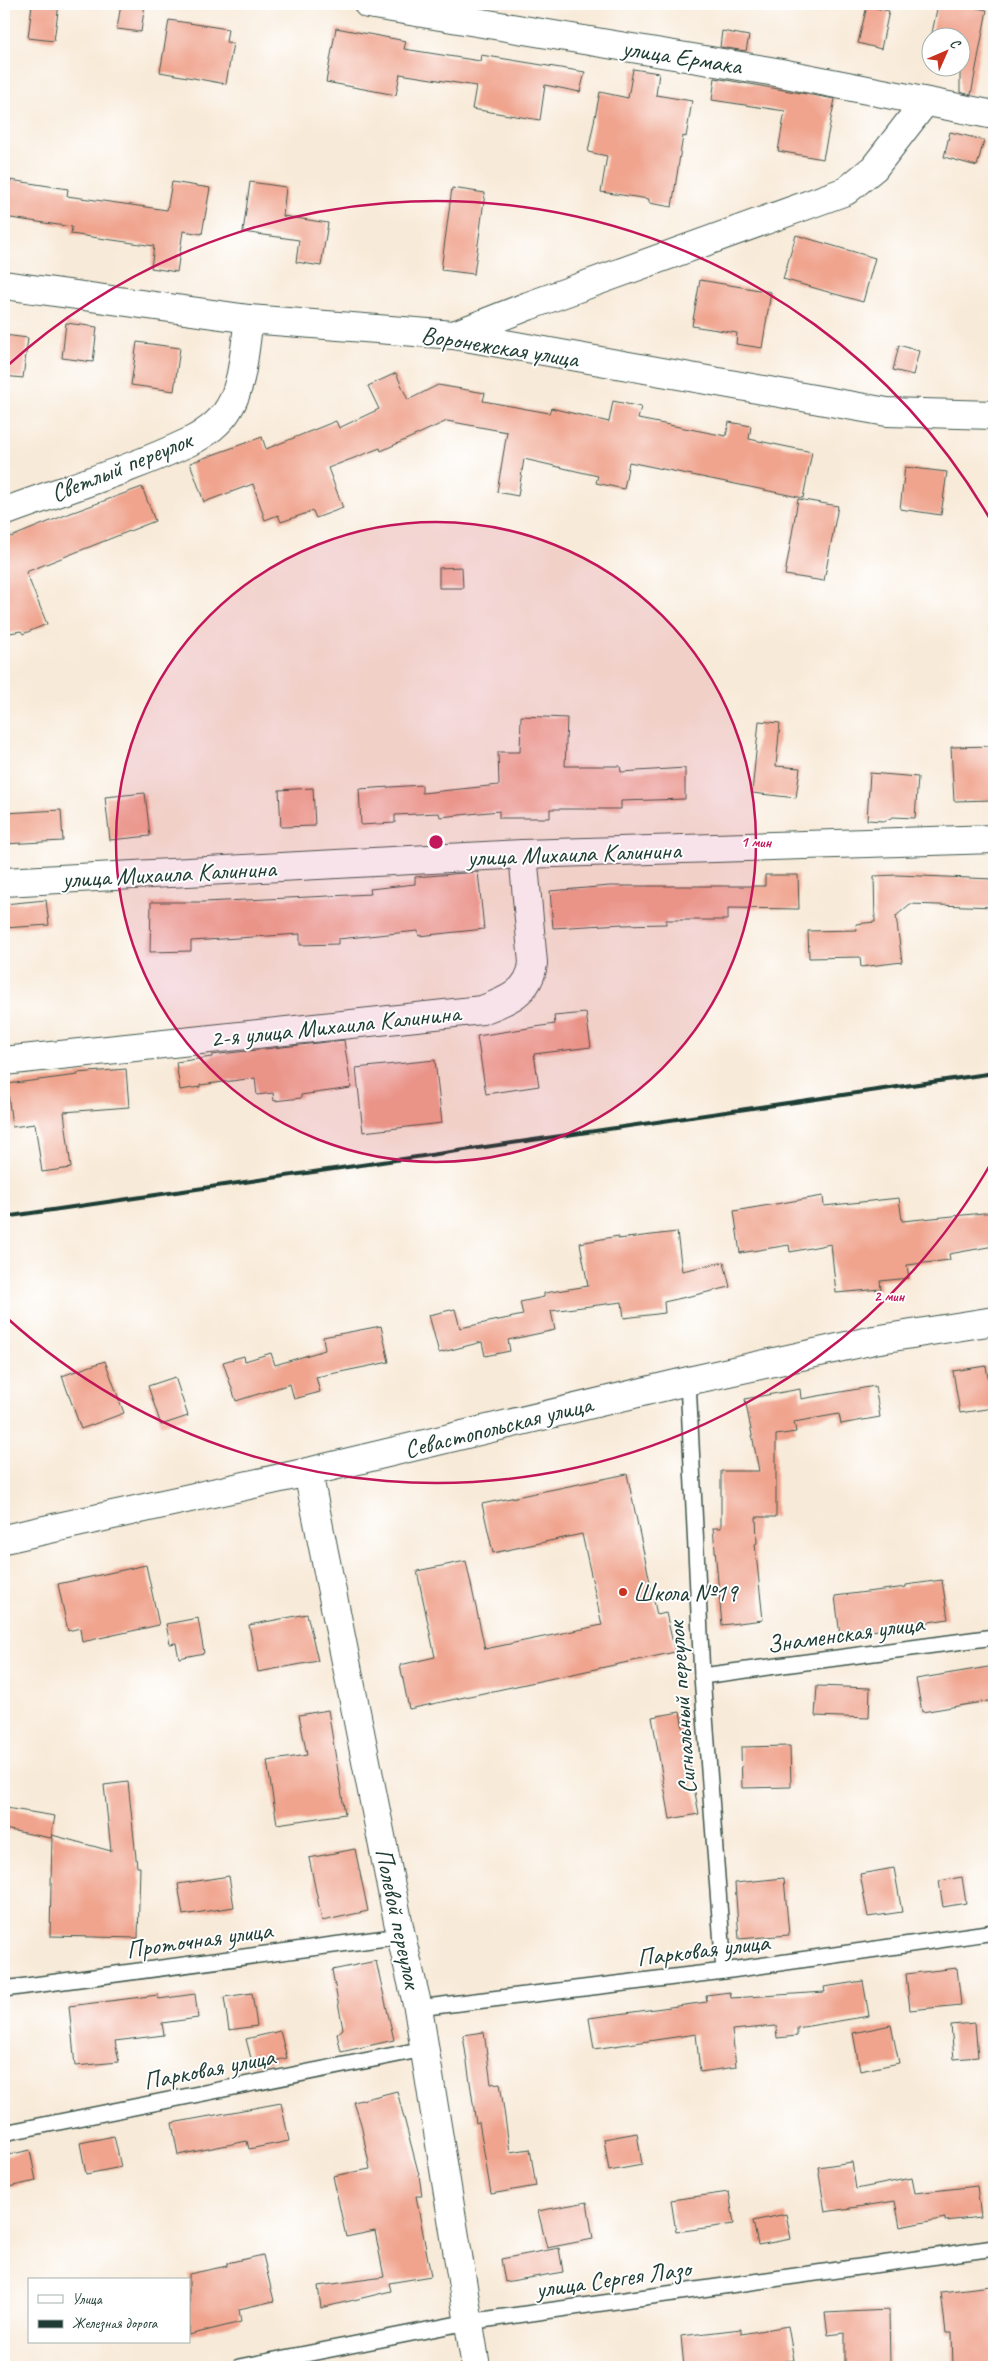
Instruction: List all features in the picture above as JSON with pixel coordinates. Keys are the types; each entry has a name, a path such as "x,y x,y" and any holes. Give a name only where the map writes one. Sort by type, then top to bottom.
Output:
{"street":[{"name":"улица Ермака","path":"368,4 776,72 994,115"},
{"path":"454,335 528,306 846,191 874,168 925,102"},
{"name":"Воронежская улица","path":"4,285 250,319 454,335 850,407 914,414 994,415"},
{"name":"Светлый переулок","path":"4,512 190,442 205,432 221,419 230,407 236,391 250,319"},
{"name":"улица Михаила Калинина","path":"4,882 523,854 994,839"},
{"name":"2-я улица Михаила Калинина","path":"4,1061 482,1010 503,1003 526,986 532,974 533,963 523,854"},
{"name":"Севастопольская улица","path":"4,1539 308,1472 688,1380 874,1340 994,1320"},
{"name":"Полевой переулок","path":"308,1472 401,1936 418,2008 476,2367"}],"lane":[{"name":"Сигнальный переулок","path":"688,1380 702,1676 724,1971"},
{"name":"Знаменская улица","path":"702,1676 994,1637"},
{"name":"Парковая улица","path":"418,2008 724,1971 994,1932"},
{"name":"Проточная улица","path":"4,1989 401,1936"},
{"name":"Парковая улица","path":"4,2133 424,2049"},
{"name":"улица Сергея Лазо","path":"240,2367 468,2322 994,2248"}],"building":[{"path":"32,4 59,4 54,41 28,38"},
{"path":"121,4 145,4 141,32 117,29"},
{"path":"938,4 958,4 987,10 971,95 960,92 960,78 970,78 970,28 933,28"},
{"path":"867,6 889,11 881,49 858,43"},
{"path":"169,20 228,29 226,42 233,43 226,84 160,72"},
{"path":"336,28 406,41 404,49 480,61 481,55 585,72 580,92 545,85 540,120 472,109 476,86 400,74 396,95 326,82"},
{"path":"722,31 749,36 746,51 720,47"},
{"path":"633,69 659,73 656,95 692,101 686,137 683,136 672,207 649,203 649,199 601,192 607,156 588,152 600,92 628,98"},
{"path":"715,78 835,99 823,159 778,151 785,111 712,100"},
{"path":"950,132 984,140 977,166 944,157"},
{"path":"4,179 68,189 67,196 167,210 172,182 210,188 202,234 183,231 177,272 151,268 154,246 71,234 72,227 4,217"},
{"path":"250,182 286,187 283,216 328,223 321,266 296,262 299,240 243,232"},
{"path":"452,188 485,193 474,274 441,270"},
{"path":"796,235 875,258 863,302 783,279"},
{"path":"700,280 771,292 762,348 736,344 737,333 692,326"},
{"path":"66,323 97,327 93,362 62,358"},
{"path":"4,335 28,338 23,378 4,376"},
{"path":"137,342 180,348 174,391 131,385"},
{"path":"899,345 919,351 913,375 893,370"},
{"path":"396,373 408,400 438,385 485,393 483,401 549,413 551,408 609,422 613,401 641,407 638,419 726,436 729,422 751,426 749,439 812,452 803,498 629,462 624,489 596,483 598,476 524,459 518,496 497,492 507,432 447,421 381,451 380,448 328,468 343,508 316,518 313,511 281,522 278,515 265,520 253,484 204,502 190,463 262,437 266,449 336,421 339,428 379,409 368,386"},
{"path":"905,467 947,472 941,515 900,509"},
{"path":"142,487 155,521 26,572 47,624 23,634 21,631 4,634 4,527 7,527 11,537"},
{"path":"798,499 838,506 824,581 785,575"},
{"path":"462,567 463,588 439,588 439,568"},
{"path":"521,716 567,718 565,766 620,766 621,772 685,768 685,799 621,801 621,809 550,809 550,818 499,818 499,811 440,817 439,813 395,815 395,823 361,825 359,789 422,785 422,793 499,785 498,752 520,752"},
{"path":"759,721 780,723 776,766 800,768 796,798 752,793"},
{"path":"994,746 994,800 954,801 951,747"},
{"path":"870,773 918,777 915,818 893,817 884,821 867,820"},
{"path":"313,788 315,826 281,827 279,790"},
{"path":"145,793 150,836 110,840 105,797"},
{"path":"61,810 63,841 4,844 4,813"},
{"path":"478,872 484,929 419,936 418,931 338,939 338,944 300,945 300,934 191,941 191,951 150,952 151,902 204,902 371,894 370,889 415,884 415,877"},
{"path":"765,875 798,875 799,909 728,908 728,920 666,920 666,924 622,924 553,928 550,891 610,886 765,886"},
{"path":"897,875 994,879 994,907 910,904 896,916 902,962 861,967 860,957 809,958 808,931 857,930 856,924 875,922 874,876"},
{"path":"46,900 49,925 4,928 4,904"},
{"path":"586,1013 591,1047 534,1054 539,1086 486,1094 477,1036 555,1024 554,1016"},
{"path":"344,1040 351,1088 301,1095 301,1098 274,1101 273,1093 257,1095 255,1078 200,1085 200,1087 180,1090 176,1062 212,1057 212,1055"},
{"path":"435,1060 442,1123 363,1132 356,1068"},
{"path":"126,1069 129,1107 64,1112 71,1168 42,1172 35,1124 12,1127 7,1084 78,1075 77,1073"},
{"path":"823,1196 824,1206 899,1198 902,1221 994,1212 994,1246 949,1254 950,1260 907,1265 909,1278 880,1281 881,1289 836,1293 831,1244 790,1252 789,1245 740,1253 734,1211"},
{"path":"677,1232 682,1271 724,1262 730,1287 664,1302 665,1313 624,1318 622,1302 551,1311 555,1330 508,1340 510,1351 485,1356 482,1342 439,1353 429,1315 455,1309 460,1328 523,1315 520,1302 544,1297 544,1293 588,1286 580,1243 618,1236 618,1239"},
{"path":"381,1326 389,1362 316,1377 320,1392 294,1399 290,1384 236,1401 223,1362 244,1356 245,1361 271,1353 275,1365 325,1350 323,1337"},
{"path":"105,1361 124,1413 81,1429 62,1376"},
{"path":"986,1366 993,1408 960,1413 953,1371"},
{"path":"175,1377 188,1416 161,1425 148,1386"},
{"path":"875,1386 880,1417 841,1424 839,1414 794,1422 796,1432 776,1435 776,1517 756,1517 757,1543 755,1544 763,1620 722,1625 713,1528 721,1528 721,1471 759,1471 745,1399 800,1389 801,1399"},
{"name":"Школа №19","path":"627,1474 657,1615 666,1613 675,1652 409,1709 400,1665 435,1657 417,1571 466,1561 485,1649 602,1625 582,1534 493,1553 482,1504"},
{"path":"146,1565 159,1625 82,1642 80,1628 68,1631 58,1584"},
{"path":"942,1580 948,1619 840,1636 835,1596 906,1587 906,1585"},
{"path":"307,1614 318,1661 258,1672 249,1625"},
{"path":"198,1618 204,1653 179,1658 176,1643 170,1644 166,1624"},
{"path":"994,1666 994,1700 922,1712 916,1679"},
{"path":"817,1686 870,1688 869,1718 815,1716"},
{"path":"328,1710 345,1814 277,1824 267,1761 307,1755 299,1715"},
{"path":"680,1712 699,1814 670,1819 652,1717"},
{"path":"790,1746 791,1787 742,1788 741,1747"},
{"path":"128,1782 137,1867 140,1867 138,1938 50,1936 52,1835 111,1851 104,1785"},
{"path":"6,1808 55,1816 51,1838 4,1829"},
{"path":"355,1849 368,1911 322,1921 309,1858"},
{"path":"894,1868 902,1912 868,1917 860,1874"},
{"path":"229,1876 234,1907 183,1915 178,1884"},
{"path":"962,1877 966,1903 943,1907 939,1881"},
{"path":"784,1878 789,1935 739,1939 735,1883"},
{"path":"376,1961 394,2040 341,2052 337,2034 343,2029 332,1970"},
{"path":"957,1968 961,2005 910,2010 906,1974"},
{"path":"863,1981 869,2016 797,2028 797,2036 777,2038 776,2026 732,2030 736,2067 700,2072 696,2034 594,2049 589,2018 707,2002 706,1995 730,1992 731,1998 825,1992 824,1987"},
{"path":"252,1993 257,2026 229,2030 224,1997"},
{"path":"195,1994 198,2018 162,2023 164,2035 115,2041 119,2062 75,2066 69,2006 158,1995 159,1999"},
{"path":"975,2023 978,2057 954,2059 951,2025"},
{"path":"891,2025 899,2063 860,2071 853,2033"},
{"path":"280,2031 287,2058 253,2066 246,2039"},
{"path":"484,2032 491,2084 500,2083 510,2152 530,2149 536,2186 491,2194 479,2122 476,2123 463,2035"},
{"path":"397,2091 419,2175 422,2196 416,2196 431,2276 389,2283 391,2291 321,2308 318,2286 384,2277 375,2231 346,2237 333,2176 370,2169 361,2124 354,2102"},
{"path":"281,2103 289,2141 249,2149 247,2141 178,2155 172,2123"},
{"path":"637,2133 642,2165 609,2171 604,2139"},
{"path":"114,2136 121,2167 86,2174 80,2143"},
{"path":"30,2150 36,2181 4,2188 4,2156"},
{"path":"852,2162 856,2189 912,2178 915,2193 977,2186 981,2217 945,2221 945,2218 900,2227 895,2201 825,2212 818,2167"},
{"path":"729,2192 734,2224 676,2232 671,2200"},
{"path":"587,2202 593,2239 547,2248 538,2211"},
{"path":"786,2214 791,2239 758,2245 753,2221"},
{"path":"559,2248 563,2272 505,2282 501,2259"},
{"path":"263,2255 274,2301 239,2309 241,2322 190,2335 189,2274 227,2266 227,2263"},
{"path":"991,2286 994,2322 994,2367 953,2367 952,2333 946,2333 941,2292"},
{"path":"889,2310 890,2364 845,2364 845,2333 828,2335 825,2313"},
{"path":"788,2326 794,2360 744,2367 684,2367 681,2336 741,2329 741,2334"}],"railway":[{"path":"4,1217 994,1073"}],"place":[{"name":"Школа №19","path":"623,1592"}]}
